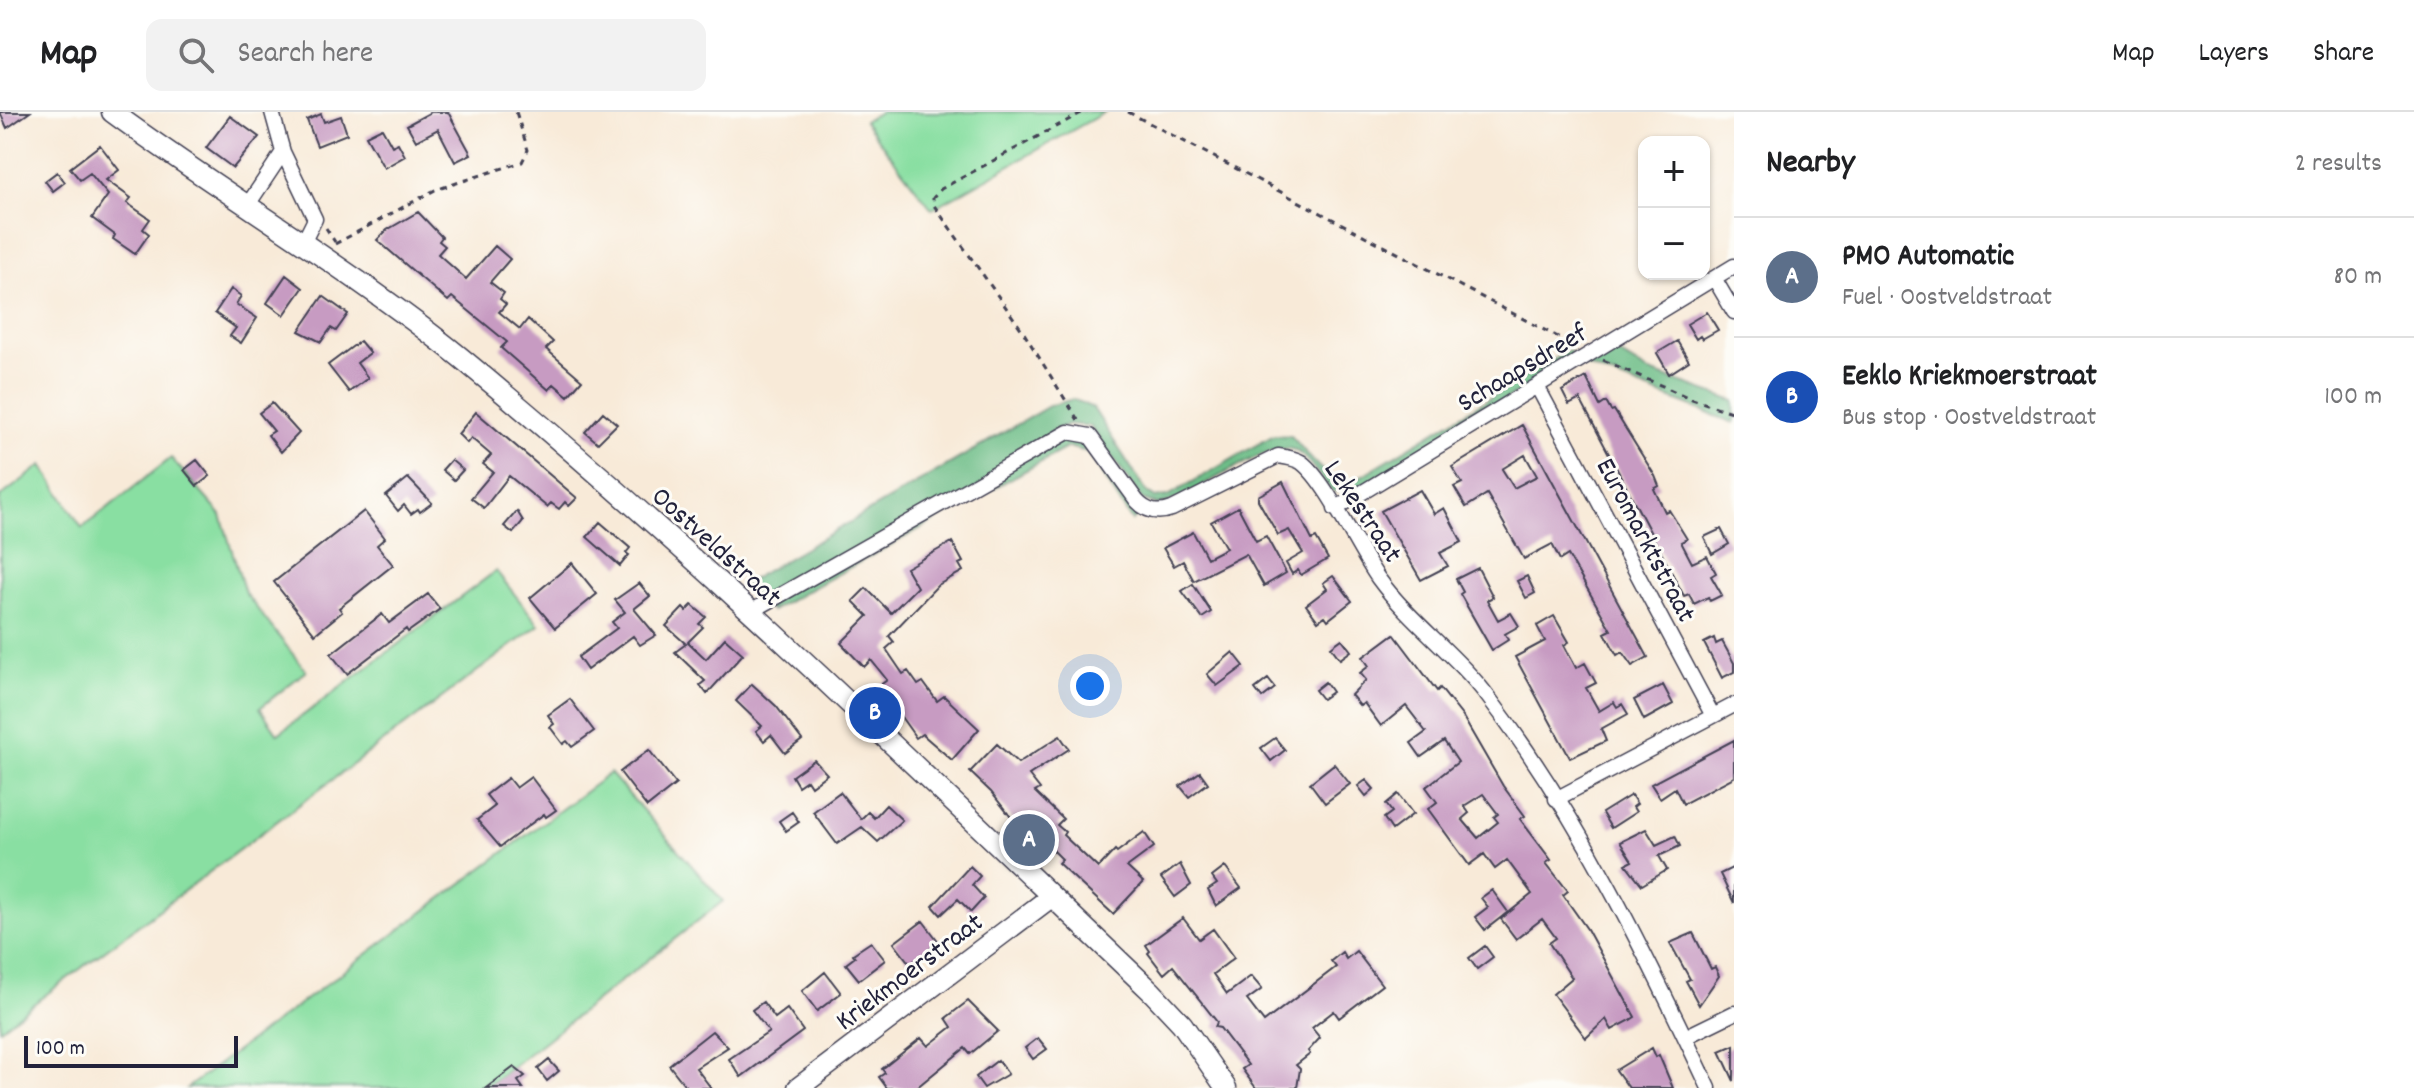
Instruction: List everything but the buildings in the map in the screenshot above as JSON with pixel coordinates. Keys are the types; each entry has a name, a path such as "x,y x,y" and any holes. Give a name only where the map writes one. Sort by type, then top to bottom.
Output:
{"street":[{"name":"Oostveldstraat","path":"112,112 460,358 752,611 1182,1024 1226,1088"},
{"path":"272,112 283,152 315,219 302,245"},
{"path":"247,206 283,152"},
{"name":"Schaapsdreef","path":"1335,509 1734,266"},
{"path":"1714,278 1734,312"},
{"name":"Euromarktstraat","path":"1537,386 1713,716"},
{"path":"752,611 1068,432 1083,433"},
{"name":"Lekestraat","path":"1083,433 1097,442 1145,509 1163,512 1278,456 1301,463 1335,509 1379,579 1403,609 1487,695 1556,799 1627,921 1709,1088"},
{"path":"1556,799 1734,705"},
{"name":"Kriekmoerstraat","path":"798,1088 1051,897"},
{"path":"1685,1037 1734,1013"}],"path":[{"path":"324,260 336,243 403,205 435,190 522,162 528,150 516,112"},
{"path":"1083,112 941,189 933,198 933,204 1022,330 1083,433"},
{"path":"1128,112 1629,374 1734,413"}],"green space":[{"path":"880,112 1105,112 932,209 864,121"},
{"path":"1611,349 1647,371 1734,401 1734,423 1583,365"},
{"path":"1569,350 1575,358 1351,492 1332,491 1299,453 1282,449 1248,461 1189,493 1158,505 1142,499 1090,426 1068,424 1052,431 1058,441 1066,436 1087,442 1139,515 1132,521 1088,452 1068,447 771,611 744,584 1049,406 1073,399 1093,408 1146,491 1155,498 1168,496 1274,435 1291,436 1324,472 1348,484"},
{"path":"171,458 221,515 245,593 306,671 260,708 278,734 496,571 539,625 0,1029 0,497 42,465 82,528"},
{"path":"610,773 723,901 485,1088 187,1088"}],"place":[{"name":"Eeklo Kriekmoerstraat","path":"875,713"},
{"name":"PMO Automatic","path":"1029,840"}]}
